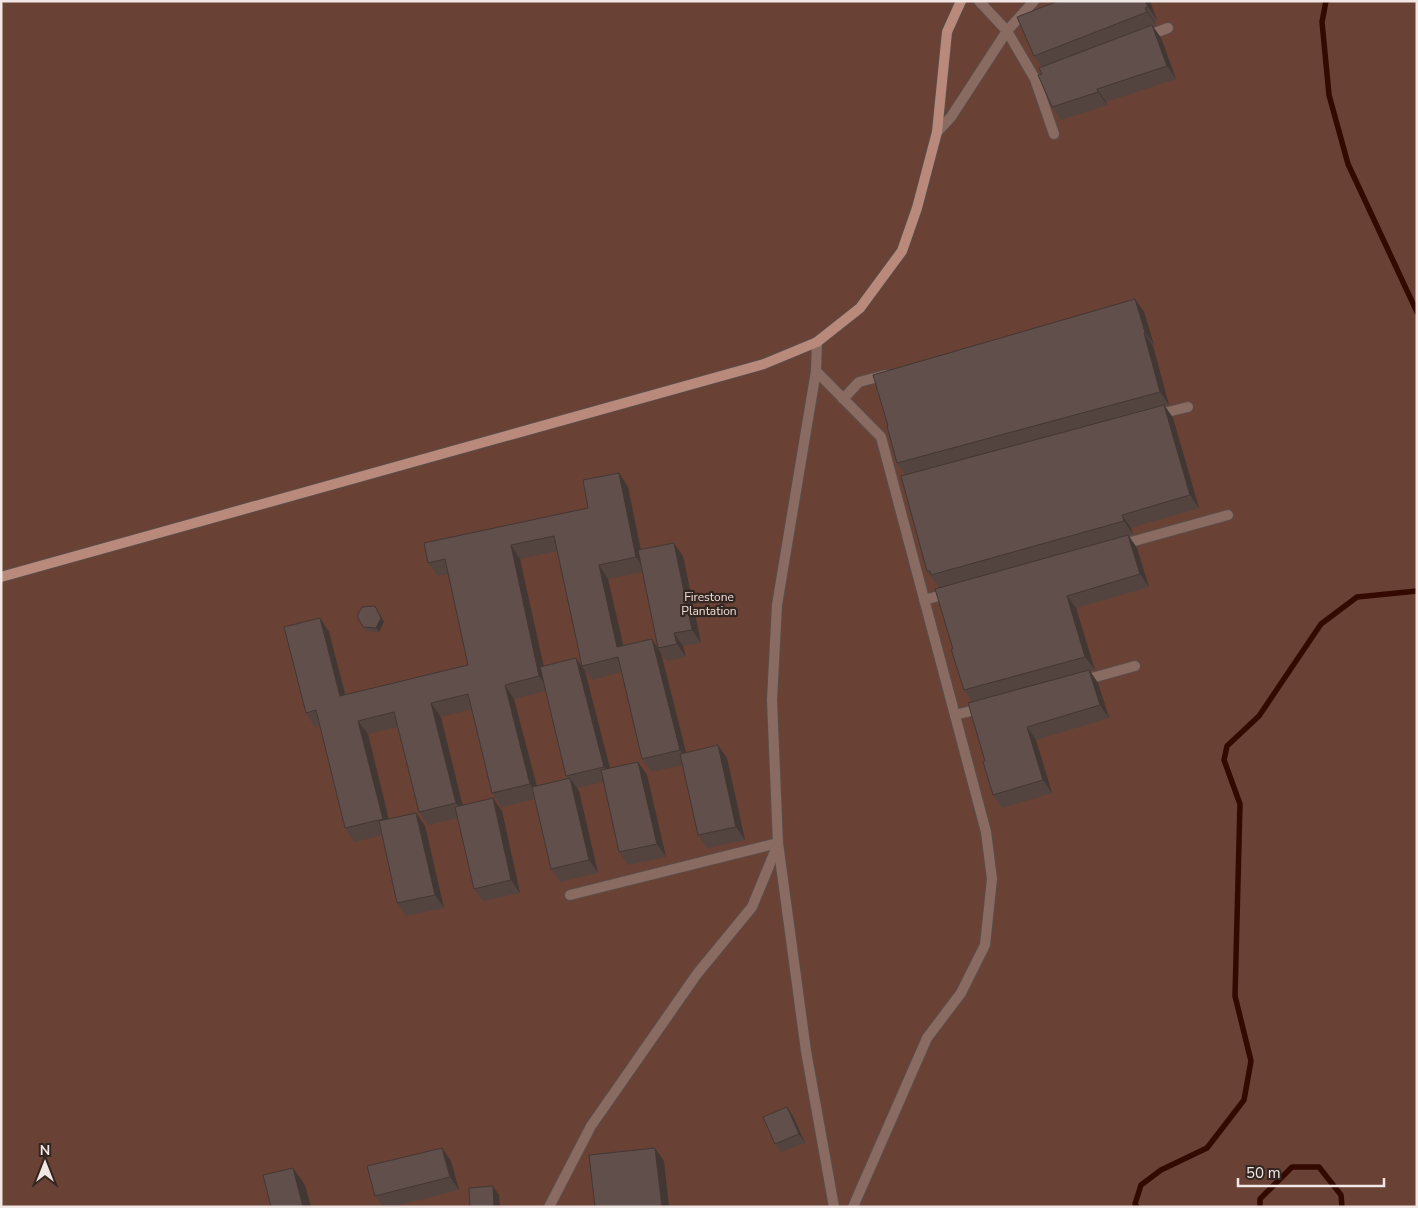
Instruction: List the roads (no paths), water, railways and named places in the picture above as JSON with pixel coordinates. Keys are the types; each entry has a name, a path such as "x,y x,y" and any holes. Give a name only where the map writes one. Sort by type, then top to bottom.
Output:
{"street":[{"path":"1,577 764,364 817,342 860,308 902,251 917,208 937,132 947,32 962,1"},
{"path":"979,1 1007,31 1040,77 1054,134"},
{"path":"937,132 951,118 1007,31 1034,1"},
{"path":"1132,42 1168,28"},
{"path":"817,342 816,371 777,605 772,700 778,843 806,1051 834,1207"},
{"path":"816,371 881,437 898,485 924,600 986,832 992,880 985,945 960,994 927,1038 853,1207"},
{"path":"843,399 859,382 896,372"},
{"path":"1150,417 1188,407"},
{"path":"1112,547 1228,514"},
{"path":"924,600 962,590"},
{"path":"1069,684 1135,666"},
{"path":"955,715 993,705"},
{"path":"570,895 778,843"},
{"path":"550,1207 591,1126 697,974 752,907 778,843"}],"waterway":[{"path":"1326,1 1322,22 1329,95 1348,164 1417,312"},
{"path":"1137,1207 1135,1204 1141,1185 1161,1170 1207,1148 1244,1100 1251,1061 1235,996 1240,804 1224,760 1227,746 1259,716 1321,624 1357,597 1417,591"},
{"path":"1260,1207 1260,1199 1292,1167 1319,1167 1341,1195 1342,1207"}],"park label":[{"name":"Firestone Plantation","path":"709,604"}]}
